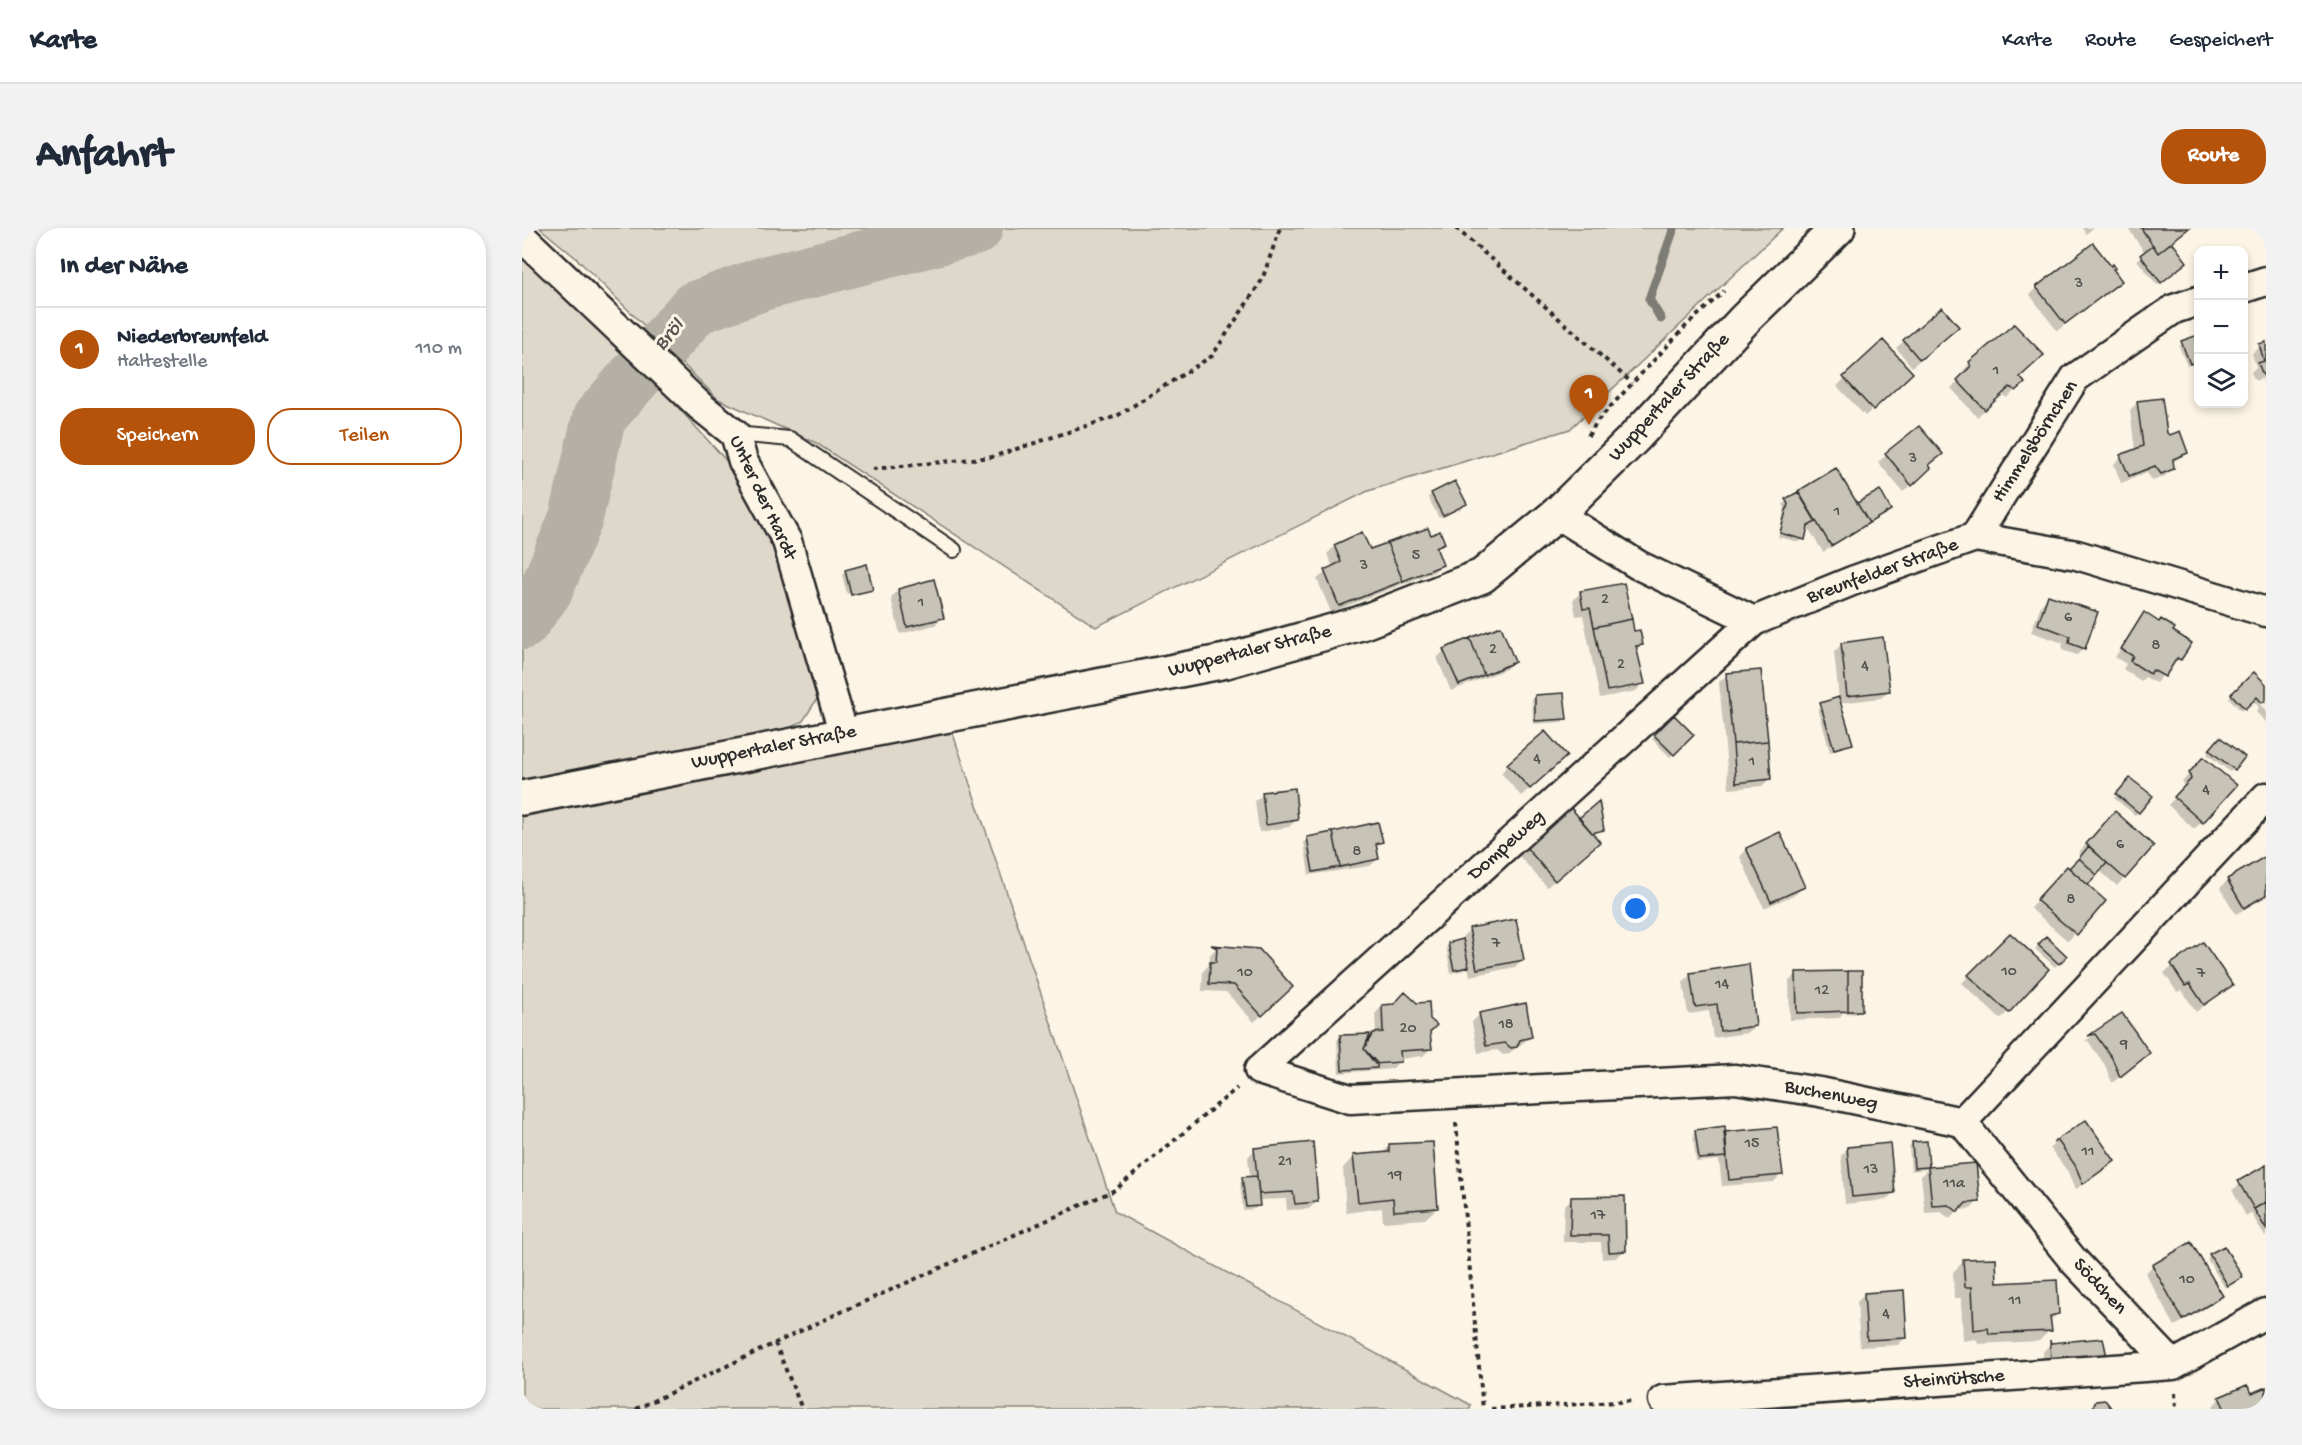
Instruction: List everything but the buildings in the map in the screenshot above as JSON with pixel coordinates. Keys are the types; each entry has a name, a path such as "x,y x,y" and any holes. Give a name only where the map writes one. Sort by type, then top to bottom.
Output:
{"main road":[{"name":"Wuppertaler Straße","path":"522,798 1226,661 1361,623 1482,576 1557,514 1634,438 1745,320 1838,228"}],"street":[{"name":"Unter der Hardt","path":"522,237 700,406 735,434 743,461 787,541 844,735"},
{"path":"2248,287 2266,281"},
{"name":"Himmelsbörnchen","path":"1975,537 2075,378 2174,309 2194,303"},
{"path":"1557,514 1638,565 1754,621"},
{"name":"Breunfelder Straße","path":"1754,621 1852,581 1975,537 2077,555 2266,612"},
{"name":"Dompeweg","path":"1259,1070 1754,621"},
{"path":"1962,1122 2266,797"},
{"name":"Buchenweg","path":"1259,1070 1350,1099 1735,1079 1820,1092 1962,1122"},
{"name":"Södchen","path":"1962,1122 2073,1260 2173,1365"},
{"path":"2173,1365 2266,1313"},
{"name":"Steinrütsche","path":"1663,1400 2173,1365"}],"lane":[{"path":"735,434 790,439 954,550"}],"path":[{"path":"839,472 992,458 1118,416 1212,356 1262,280 1280,228"},
{"path":"1456,228 1632,383"},
{"path":"636,1409 775,1343 1115,1190 1259,1070"},
{"path":"1454,1093 1483,1409"},
{"path":"775,1343 802,1409"},
{"path":"1491,1409 1663,1400"}],"shaded area":[{"path":"540,228 1783,228 1570,429 1368,491 1096,627 816,443 718,399 576,258"},
{"path":"522,251 637,362 742,478 776,548 804,637 817,699 803,721 777,735 522,786"},
{"path":"951,728 1115,1212 1471,1405 1470,1409 522,1409 522,817"}],"waterway":[{"name":"Bröl","path":"522,623 546,590 576,518 599,418 695,308 765,283 976,228"},
{"path":"1661,319 1649,299 1674,228"}],"place":[{"name":"Niederbreunfeld","path":"1589,425"}]}
